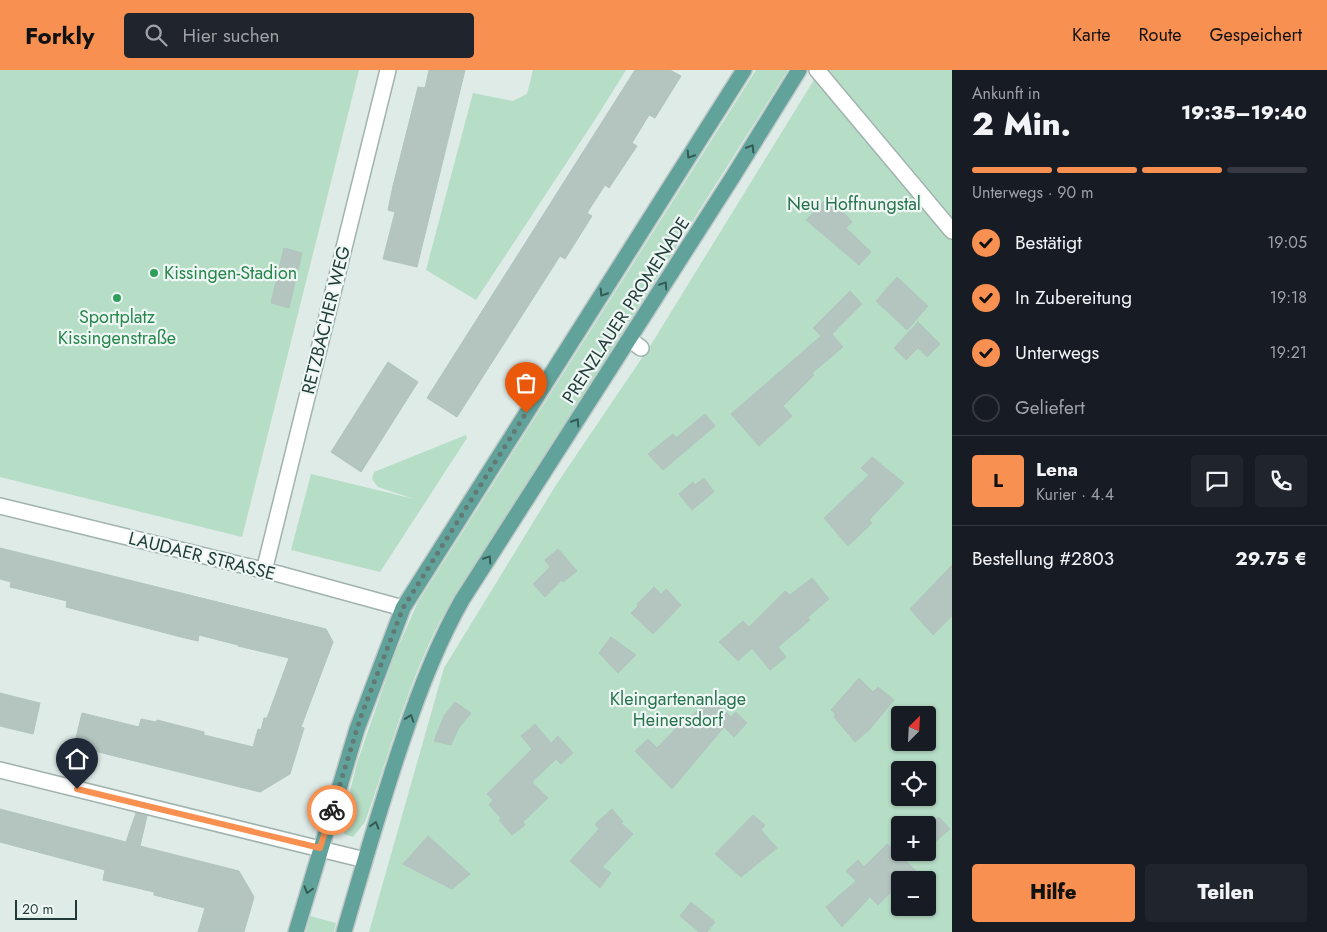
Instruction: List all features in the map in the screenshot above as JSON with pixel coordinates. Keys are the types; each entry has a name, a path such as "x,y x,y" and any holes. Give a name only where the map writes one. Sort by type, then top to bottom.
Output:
{"main road":[{"name":"PRENZLAUER PROMENADE","path":"296,932 357,729 403,608 744,70"},
{"name":"PRENZLAUER PROMENADE","path":"344,932 415,704 446,627 462,600 635,343 799,70"}],"street":[{"name":"RETZBACHER WEG","path":"264,571 388,70"},
{"path":"817,70 952,230"},
{"name":"LAUDAER STRASSE","path":"0,506 264,571 403,608"},
{"path":"0,770 365,860"}],"green space":[{"name":"Kissingen-Stadion","path":"0,70 359,70 242,537 0,477"},
{"path":"533,70 626,70 476,300 426,270 473,93 513,101 527,94"},
{"path":"756,70 788,70 440,621 408,695 365,822 353,837 344,834 347,804 357,763 394,656 418,602"},
{"name":"Kleingartenanlage Heinersdorf","path":"820,70 952,70 952,932 369,932 444,668 556,485 652,343"},
{"path":"466,435 467,438 380,572 291,550 311,474 414,499 378,487 372,479 374,472"},
{"path":"310,916 336,923 334,932 306,932"}],"building":[{"path":"429,70 465,70 417,267 383,259 395,212 388,210 393,186 418,87 425,88"},
{"path":"635,70 670,70 681,76 655,118 649,115 632,143 637,146 609,188 605,185 587,213 592,216 565,259 560,256 457,417 427,398"},
{"path":"829,196 852,222 846,228 871,252 859,265 806,220"},
{"path":"284,248 302,253 289,308 271,303"},
{"path":"897,277 928,306 907,330 876,301"},
{"path":"850,291 862,304 832,334 843,347 812,373 814,375 783,406 792,416 759,446 731,414 821,336 813,328"},
{"path":"918,322 940,344 927,357 918,348 906,360 894,348"},
{"path":"388,362 418,382 361,472 331,452"},
{"path":"705,414 715,426 663,470 648,454 673,434 676,438"},
{"path":"872,457 904,483 869,520 872,523 848,546 824,518 869,475 861,468"},
{"path":"704,478 714,492 692,510 679,494 693,482 695,485"},
{"path":"0,548 326,629 333,642 301,727 304,728 290,774 260,792 74,746 82,713 139,727 141,719 156,722 157,720 204,732 204,735 253,747 258,729 261,730 264,718 267,718 289,658 199,635 198,641 181,637 66,607 67,601 10,587 11,582 0,579"},
{"path":"558,549 577,571 563,582 562,580 545,597 533,584 550,567 545,560"},
{"path":"952,565 952,616 933,635 910,609"},
{"path":"812,578 829,599 808,617 810,620 778,647 786,657 770,670 752,648 738,661 719,642 743,621 749,627 785,591 790,595"},
{"path":"654,587 661,594 666,589 681,605 653,634 631,613"},
{"path":"611,637 636,655 618,673 599,653"},
{"path":"859,678 873,692 878,687 894,700 869,730 855,742 834,717 836,714 831,710"},
{"path":"0,693 40,703 33,734 0,726"},
{"path":"711,697 731,717 736,712 747,723 734,737 724,727 672,789 635,751 648,739 657,748 685,719 687,721"},
{"path":"455,702 471,713 458,729 451,745 434,741 444,716"},
{"path":"535,724 551,743 558,736 573,753 561,764 556,759 532,782 548,798 523,822 525,825 512,835 499,820 501,818 489,805 493,800 487,794 532,749 521,736"},
{"path":"0,809 126,842 136,813 147,816 140,846 239,871 254,897 244,932 198,932 205,908 154,895 154,892 103,880 105,870 0,842"},
{"path":"612,809 623,822 621,823 633,834 602,867 611,873 600,888 570,861 599,829 595,824"},
{"path":"753,815 765,825 761,830 777,848 741,877 715,854"},
{"path":"939,817 950,829 936,841 936,820"},
{"path":"428,836 470,874 452,889 403,864"},
{"path":"887,844 891,848 891,861 905,861 916,871 891,871 891,892 878,905 870,897 842,927 826,907 856,881 846,871 858,860 864,867"},
{"path":"691,902 715,922 707,932 699,932 680,916"}],"way so far":[{"path":"332,810 361,716 403,608 526,413"}],"place":[{"name":"Kissingen-Stadion","path":"154,273"},
{"name":"Sportplatz Kissingenstraße","path":"117,298"}],"route":[{"path":"77,789 320,848 332,810"}],"park label":[{"name":"Neu Hoffnungstal","path":"854,204"}]}
